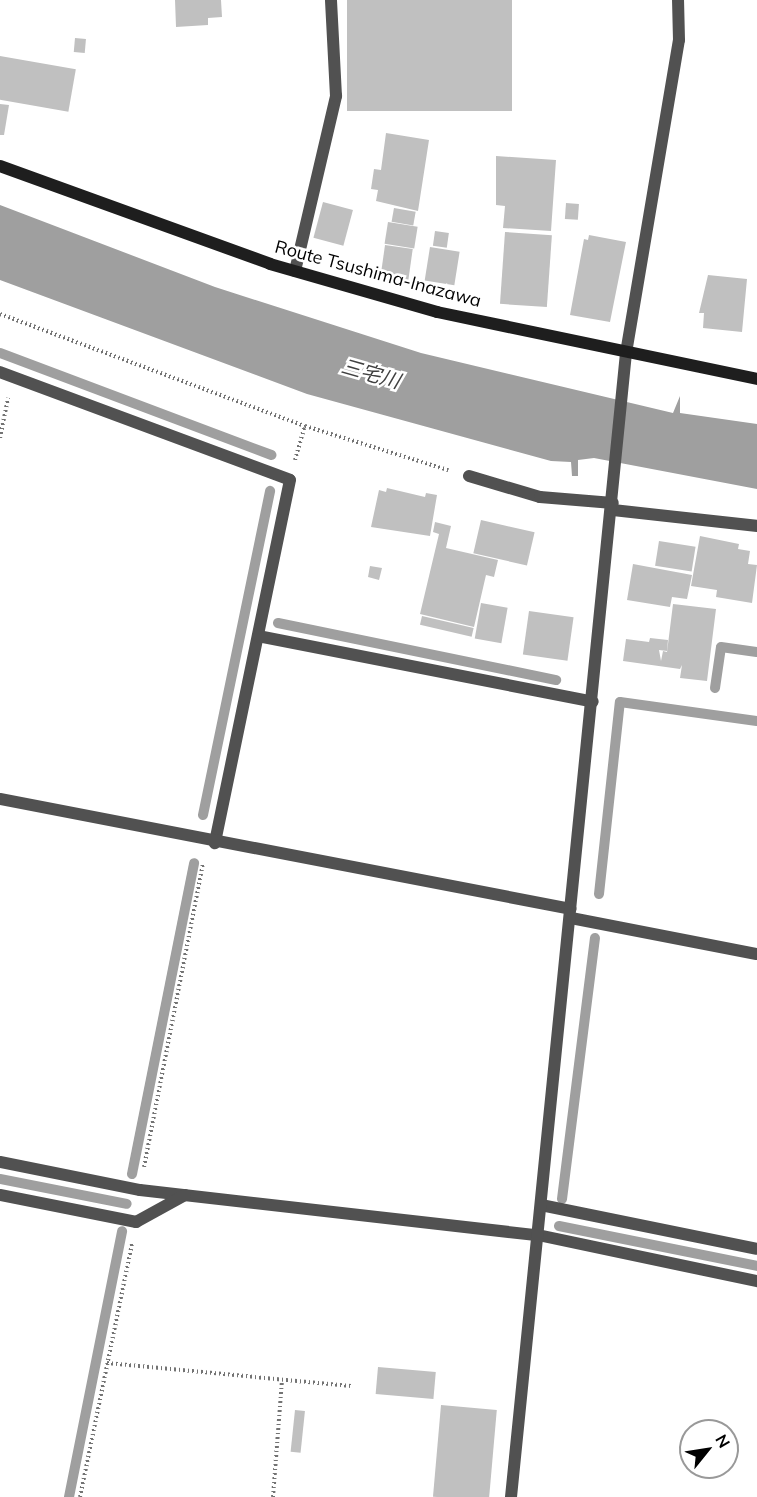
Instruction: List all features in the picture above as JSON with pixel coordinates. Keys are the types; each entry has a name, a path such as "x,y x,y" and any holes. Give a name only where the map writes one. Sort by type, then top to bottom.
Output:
{"main road":[{"name":"Route Tsushima-Inazawa","path":"0,166 295,271 437,312 757,379"}],"street":[{"path":"295,271 336,96 331,0"},
{"path":"511,1497 613,504 626,353 679,40 678,0"},
{"path":"0,372 290,480 212,842"},
{"path":"469,476 540,497 613,504 757,526"},
{"path":"258,636 592,702"},
{"path":"0,799 571,913 757,954"},
{"path":"0,1162 140,1190 538,1235 757,1281"},
{"path":"0,1195 136,1222 185,1195"},
{"path":"541,1205 757,1249"}],"path":[{"path":"0,314 305,426 469,476"},
{"path":"0,438 12,376"},
{"path":"290,480 305,426"},
{"path":"140,1190 212,842"},
{"path":"80,1497 136,1222"},
{"path":"107,1363 351,1386"},
{"path":"273,1497 282,1380"}],"water":[{"name":"三宅川","path":"0,205 215,287 421,353 673,413 680,396 680,413 757,424 757,489 594,458 578,460 578,476 572,476 571,462 551,461 307,394 0,280"}],"building":[{"path":"175,0 221,0 222,17 208,18 208,25 176,27"},
{"path":"347,0 512,0 512,111 347,111"},
{"path":"75,38 86,39 85,53 74,52"},
{"path":"0,56 76,69 68,112 0,100"},
{"path":"0,104 9,105 4,135 0,135"},
{"path":"386,133 429,140 418,211 376,201 378,190 371,189 374,169 381,170"},
{"path":"496,156 556,160 551,231 503,228 505,206 496,205"},
{"path":"323,202 353,210 343,246 313,238"},
{"path":"566,203 579,204 578,220 565,219"},
{"path":"394,208 416,212 413,226 392,222"},
{"path":"388,222 418,227 414,248 385,244"},
{"path":"435,231 449,233 447,248 433,246"},
{"path":"505,232 552,235 547,307 500,304"},
{"path":"589,235 626,242 610,322 570,315 584,239 588,240"},
{"path":"385,245 413,249 408,281 381,277"},
{"path":"430,247 460,252 454,285 425,281"},
{"path":"708,275 747,279 742,332 703,328 704,313 699,313"},
{"path":"387,488 425,497 426,493 437,495 430,536 371,527 379,490 386,492"},
{"path":"481,520 535,532 527,566 473,553"},
{"path":"435,522 451,526 446,548 498,560 494,577 486,575 474,627 420,614 439,534 433,532"},
{"path":"700,536 739,544 738,549 750,551 748,564 757,565 752,603 716,597 717,590 691,586"},
{"path":"659,541 696,547 692,571 655,566"},
{"path":"633,564 692,575 687,599 672,597 670,607 627,600"},
{"path":"370,566 382,568 379,580 368,577"},
{"path":"481,603 508,608 501,643 475,638"},
{"path":"673,604 716,609 707,681 680,678 682,665 680,669 623,661 626,639 649,642 650,638 668,640 667,651 659,650 661,661 663,651 667,652"},
{"path":"529,611 574,617 567,661 523,655"},
{"path":"422,616 474,628 472,637 420,625"},
{"path":"378,1367 436,1372 433,1399 376,1394"},
{"path":"441,1405 497,1410 489,1497 433,1497"},
{"path":"295,1410 305,1411 301,1453 291,1452"}],"waterway":[{"path":"0,353 272,455"},
{"path":"203,815 270,491"},
{"path":"278,623 556,680"},
{"path":"715,688 721,647 757,652"},
{"path":"599,894 620,702 757,721"},
{"path":"132,1174 194,863"},
{"path":"562,1199 595,938"},
{"path":"0,1179 127,1204"},
{"path":"559,1226 757,1266"},
{"path":"69,1497 122,1231"}]}
